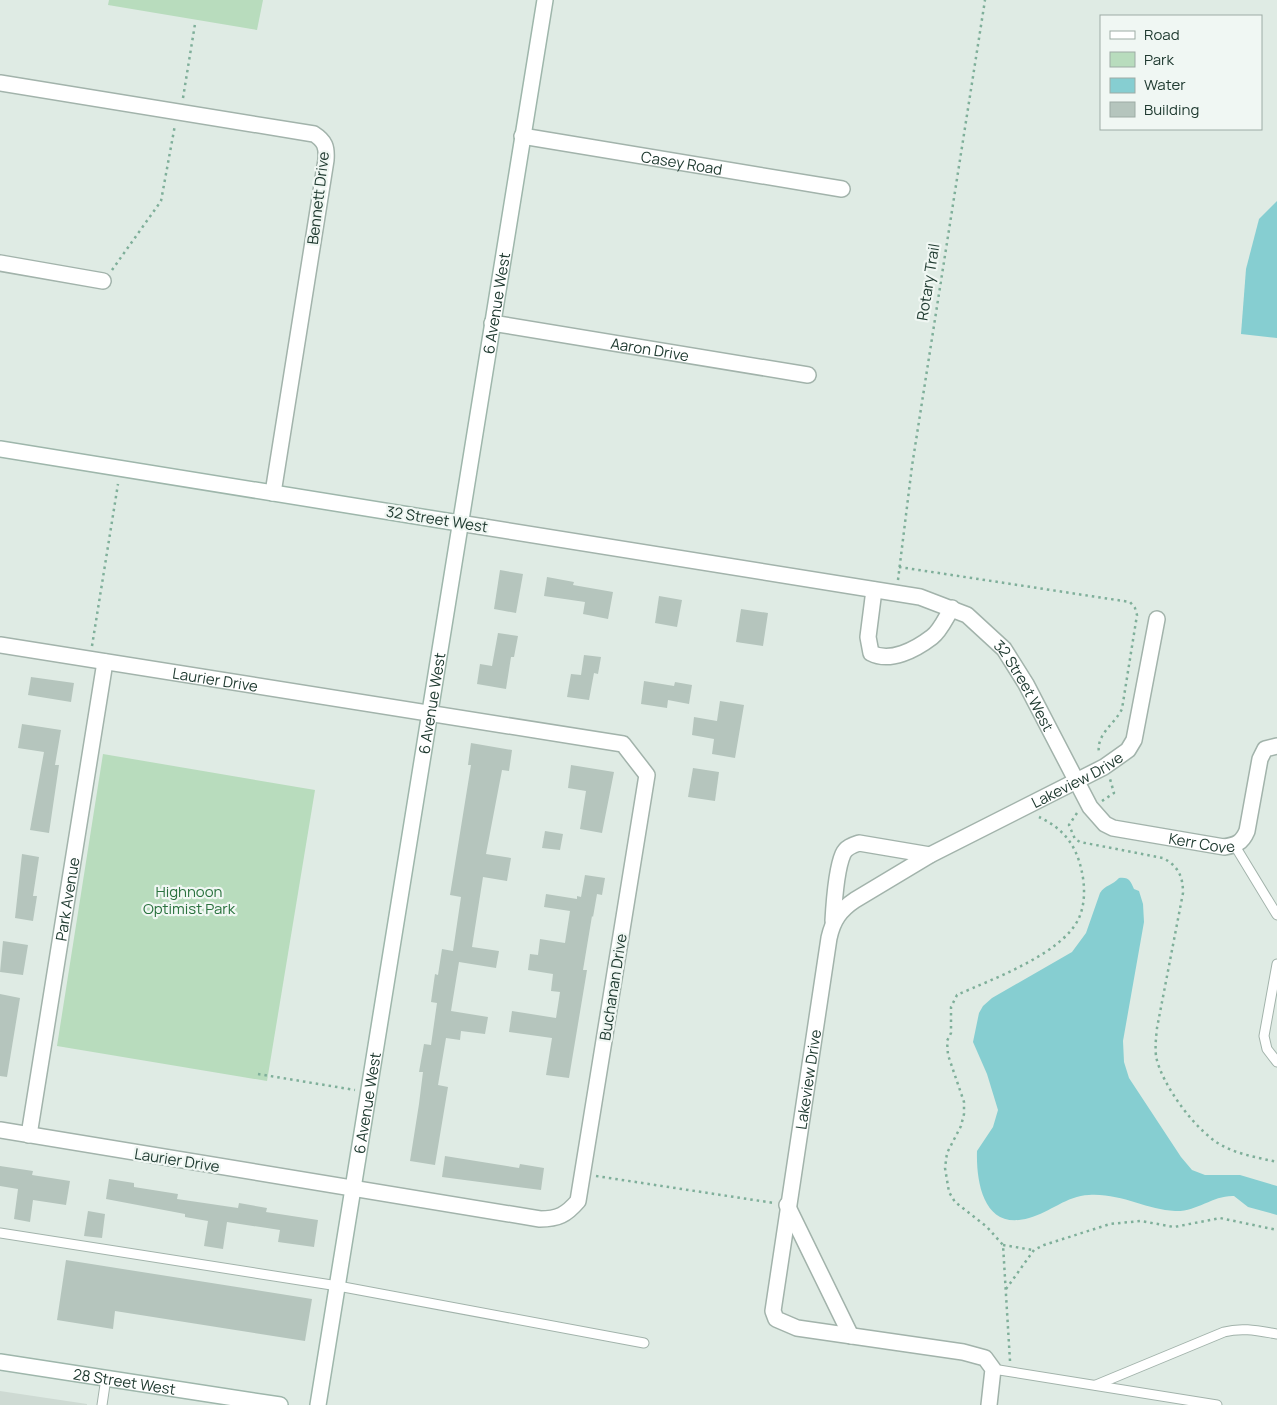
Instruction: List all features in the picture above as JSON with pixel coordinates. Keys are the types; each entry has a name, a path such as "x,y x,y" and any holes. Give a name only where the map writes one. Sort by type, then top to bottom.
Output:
{"street":[{"name":"6 Avenue West","path":"318,1405 545,0"},
{"name":"Bennett Drive","path":"0,83 314,134 323,139 327,150 273,493"},
{"name":"Casey Road","path":"522,136 842,189"},
{"path":"0,263 103,281"},
{"name":"Aaron Drive","path":"492,323 808,375"},
{"name":"32 Street West","path":"0,449 920,597 967,615 1008,656 1026,684 1077,781"},
{"path":"874,590 868,637 871,653 881,658 897,656 932,637 952,608"},
{"name":"Lakeview Drive","path":"832,923 843,908 930,855 1077,781 1117,759 1128,750 1134,740 1158,619"},
{"name":"Laurier Drive","path":"0,645 429,715"},
{"name":"Park Avenue","path":"29,1135 98,661"},
{"name":"Buchanan Drive","path":"353,1189 556,1219 569,1212 578,1200 647,775 623,744 429,715"},
{"name":"Kerr Cove","path":"1077,781 1098,817 1114,828 1224,846 1235,846 1244,839 1247,831 1260,759 1266,750 1277,746"},
{"name":"Lakeview Drive","path":"930,855 859,843 850,846 843,852 773,1311 776,1319 796,1328 975,1354 989,1364"},
{"name":"Laurier Drive","path":"0,1130 353,1189"},
{"path":"788,1205 851,1336"},
{"name":"28 Street West","path":"0,1362 280,1405"},
{"path":"989,1364 989,1405"}],"lane":[{"path":"1235,846 1277,915"},
{"path":"1277,964 1264,1036 1267,1049 1277,1062"},
{"path":"0,1233 338,1286 644,1343"},
{"path":"1096,1386 1224,1332 1235,1329 1251,1329 1277,1334"},
{"path":"989,1364 1011,1372 1217,1405"},
{"path":"102,1405 106,1378"}],"path":[{"name":"Rotary Trail","path":"900,567 915,447 985,0"},
{"path":"103,281 161,201 178,112 183,100 195,24"},
{"path":"98,661 120,468"},
{"path":"1011,1372 1002,1245 987,1227 955,1202 949,1192 945,1168 947,1153 961,1126 964,1102 948,1055 947,1041 951,1033 951,1007 957,995 1034,960 1070,931 1078,920 1083,903 1081,870 1078,856 1067,834 1049,822 1021,808"},
{"path":"258,1074 369,1092"},
{"path":"582,1174 788,1205"},
{"path":"1005,1290 1034,1250 1044,1244 1110,1224 1140,1221 1174,1227 1220,1218 1277,1230"},
{"path":"1002,1245 1034,1250"}],"shaded area":[{"path":"0,1391 87,1404 87,1405 0,1405"}],"green space":[{"path":"109,0 263,0 257,30 108,5"},
{"name":"Highnoon Optimist Park","path":"103,754 315,790 267,1081 57,1046"}],"water":[{"path":"1277,201 1277,338 1241,334 1246,269 1259,219"},
{"path":"1119,878 1128,879 1134,889 1139,891 1143,904 1144,922 1123,1041 1124,1062 1129,1078 1181,1157 1192,1170 1205,1175 1240,1175 1277,1186 1277,1215 1248,1207 1234,1196 1219,1198 1191,1209 1175,1211 1154,1208 1123,1199 1089,1195 1073,1198 1029,1218 1014,1220 1002,1218 986,1202 981,1191 977,1151 993,1127 998,1110 987,1074 973,1042 979,1013 983,1006 992,998 1072,952 1086,933 1100,893"}],"building":[{"path":"500,570 523,574 516,613 494,609"},
{"path":"547,577 574,582 573,585 613,592 608,619 583,614 585,602 544,596"},
{"path":"659,596 682,600 677,627 655,623"},
{"path":"741,609 768,613 763,646 736,642"},
{"path":"498,633 518,636 514,657 511,657 506,689 477,684 480,664 492,666"},
{"path":"584,655 601,657 598,674 594,673 589,700 567,697 571,674 581,675"},
{"path":"31,677 74,683 71,702 28,695"},
{"path":"644,681 674,686 675,682 692,685 689,704 668,700 667,708 641,704"},
{"path":"720,701 744,705 735,758 712,754 714,739 692,735 694,717 717,721"},
{"path":"22,724 61,730 55,765 59,765 49,833 30,830 44,752 18,748"},
{"path":"471,743 512,750 509,771 502,770 486,854 511,858 507,881 483,877 472,947 499,951 496,968 459,962 451,1011 488,1017 485,1034 461,1031 460,1040 446,1038 438,1085 448,1087 435,1165 410,1161 423,1072 419,1072 424,1044 431,1045 437,1003 431,1002 435,974 438,975 442,949 453,951 461,897 450,895 471,765 468,765"},
{"path":"571,765 614,772 602,833 580,829 586,791 568,788"},
{"path":"693,768 719,772 715,801 688,797"},
{"path":"545,831 563,834 560,850 542,848"},
{"path":"22,854 39,857 33,896 37,896 33,921 15,918"},
{"path":"585,875 605,878 602,895 597,894 592,916 583,970 587,970 569,1078 546,1075 552,1038 509,1032 512,1011 556,1018 560,992 551,991 553,974 528,970 530,954 538,955 540,939 565,943 570,911 544,907 546,894 577,899 577,896 581,897"},
{"path":"3,941 28,945 23,975 0,972"},
{"path":"0,994 20,998 7,1077 0,1076"},
{"path":"445,1156 519,1168 520,1164 544,1168 541,1190 442,1177"},
{"path":"0,1166 33,1171 32,1175 70,1181 66,1205 33,1200 30,1222 14,1219 18,1189 0,1186"},
{"path":"109,1179 134,1183 134,1187 178,1194 177,1199 238,1208 239,1203 267,1208 266,1212 318,1220 314,1247 278,1242 280,1230 227,1222 223,1249 204,1246 208,1221 185,1217 185,1214 106,1199"},
{"path":"88,1211 105,1214 102,1238 84,1236"},
{"path":"66,1260 312,1299 305,1341 115,1311 113,1329 57,1320"}]}
